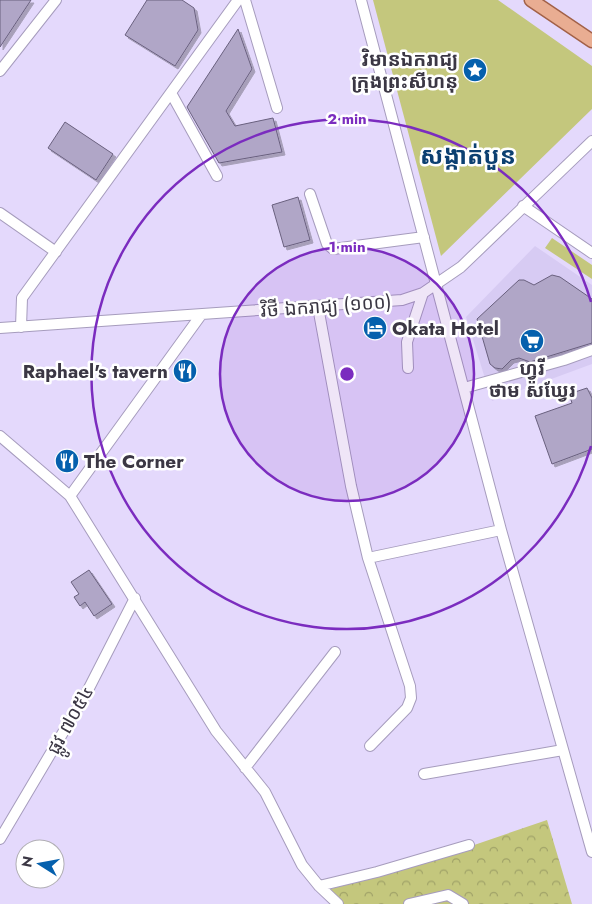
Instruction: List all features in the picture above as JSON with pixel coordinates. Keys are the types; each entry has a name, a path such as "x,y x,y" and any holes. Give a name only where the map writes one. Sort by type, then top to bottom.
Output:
{"main road":[{"path":"531,0 592,41"}],"street":[{"path":"0,71 56,0"},
{"path":"361,0 501,530 592,852"},
{"path":"21,327 22,298 237,1"},
{"path":"237,1 277,108"},
{"path":"171,93 217,176"},
{"name":"វិថី ឯករាជ្យ (១០០)","path":"0,328 402,300 423,293 460,267 592,141"},
{"path":"310,194 327,244 333,249 424,237"},
{"path":"523,206 592,253"},
{"path":"0,213 56,252"},
{"path":"408,368 407,342 423,293"},
{"path":"318,307 351,486 368,558 403,659 411,698 407,708 370,746"},
{"path":"70,496 201,315"},
{"path":"464,388 564,360 592,350"},
{"path":"0,436 70,496 216,731 265,792 302,865 319,886 338,904"},
{"path":"368,558 501,530"},
{"name":"ផ្លូវ ៧០៥៤","path":"0,839 87,692 134,598"},
{"path":"245,768 336,652"},
{"path":"424,774 563,750"},
{"path":"319,886 377,872 469,845"},
{"path":"409,904 448,895 463,904"}],"shaded area":[{"name":"ហ្វូរី ថាម សឃ្វែរ","path":"535,246 592,285 592,364 492,401 466,317"}],"green space":[{"path":"373,0 498,0 592,66 592,109 441,256"},
{"path":"552,238 592,265 592,279 545,248"},
{"path":"547,820 572,904 333,904 323,891 401,870"}],"building":[{"path":"0,0 31,0 0,47"},
{"path":"147,0 182,0 194,8 198,30 175,66 125,35"},
{"path":"238,29 252,69 226,111 235,126 273,118 282,152 219,163 187,107"},
{"path":"65,122 113,154 96,180 48,148"},
{"path":"298,197 310,240 284,247 272,205"},
{"path":"552,275 560,277 592,299 592,343 530,362 519,358 511,360 502,369 495,368 490,364 477,319 519,280 524,280 534,285"},
{"path":"587,388 592,398 592,449 552,464 535,416 572,403 569,394"},
{"path":"89,570 112,604 94,616 85,602 80,606 74,597 79,594 71,582"}],"place":[{"name":"វិមានឯករាជ្យ ក្រុងព្រះសីហនុ","path":"475,70"},
{"name":"Okata Hotel","path":"375,328"},
{"name":"ហ្វូរី ថាម សឃ្វែរ","path":"532,341"},
{"name":"Raphael's tavern","path":"185,371"},
{"name":"The Corner","path":"67,461"}],"district":[{"name":"សង្កាត់បួន","path":"468,155"}]}
